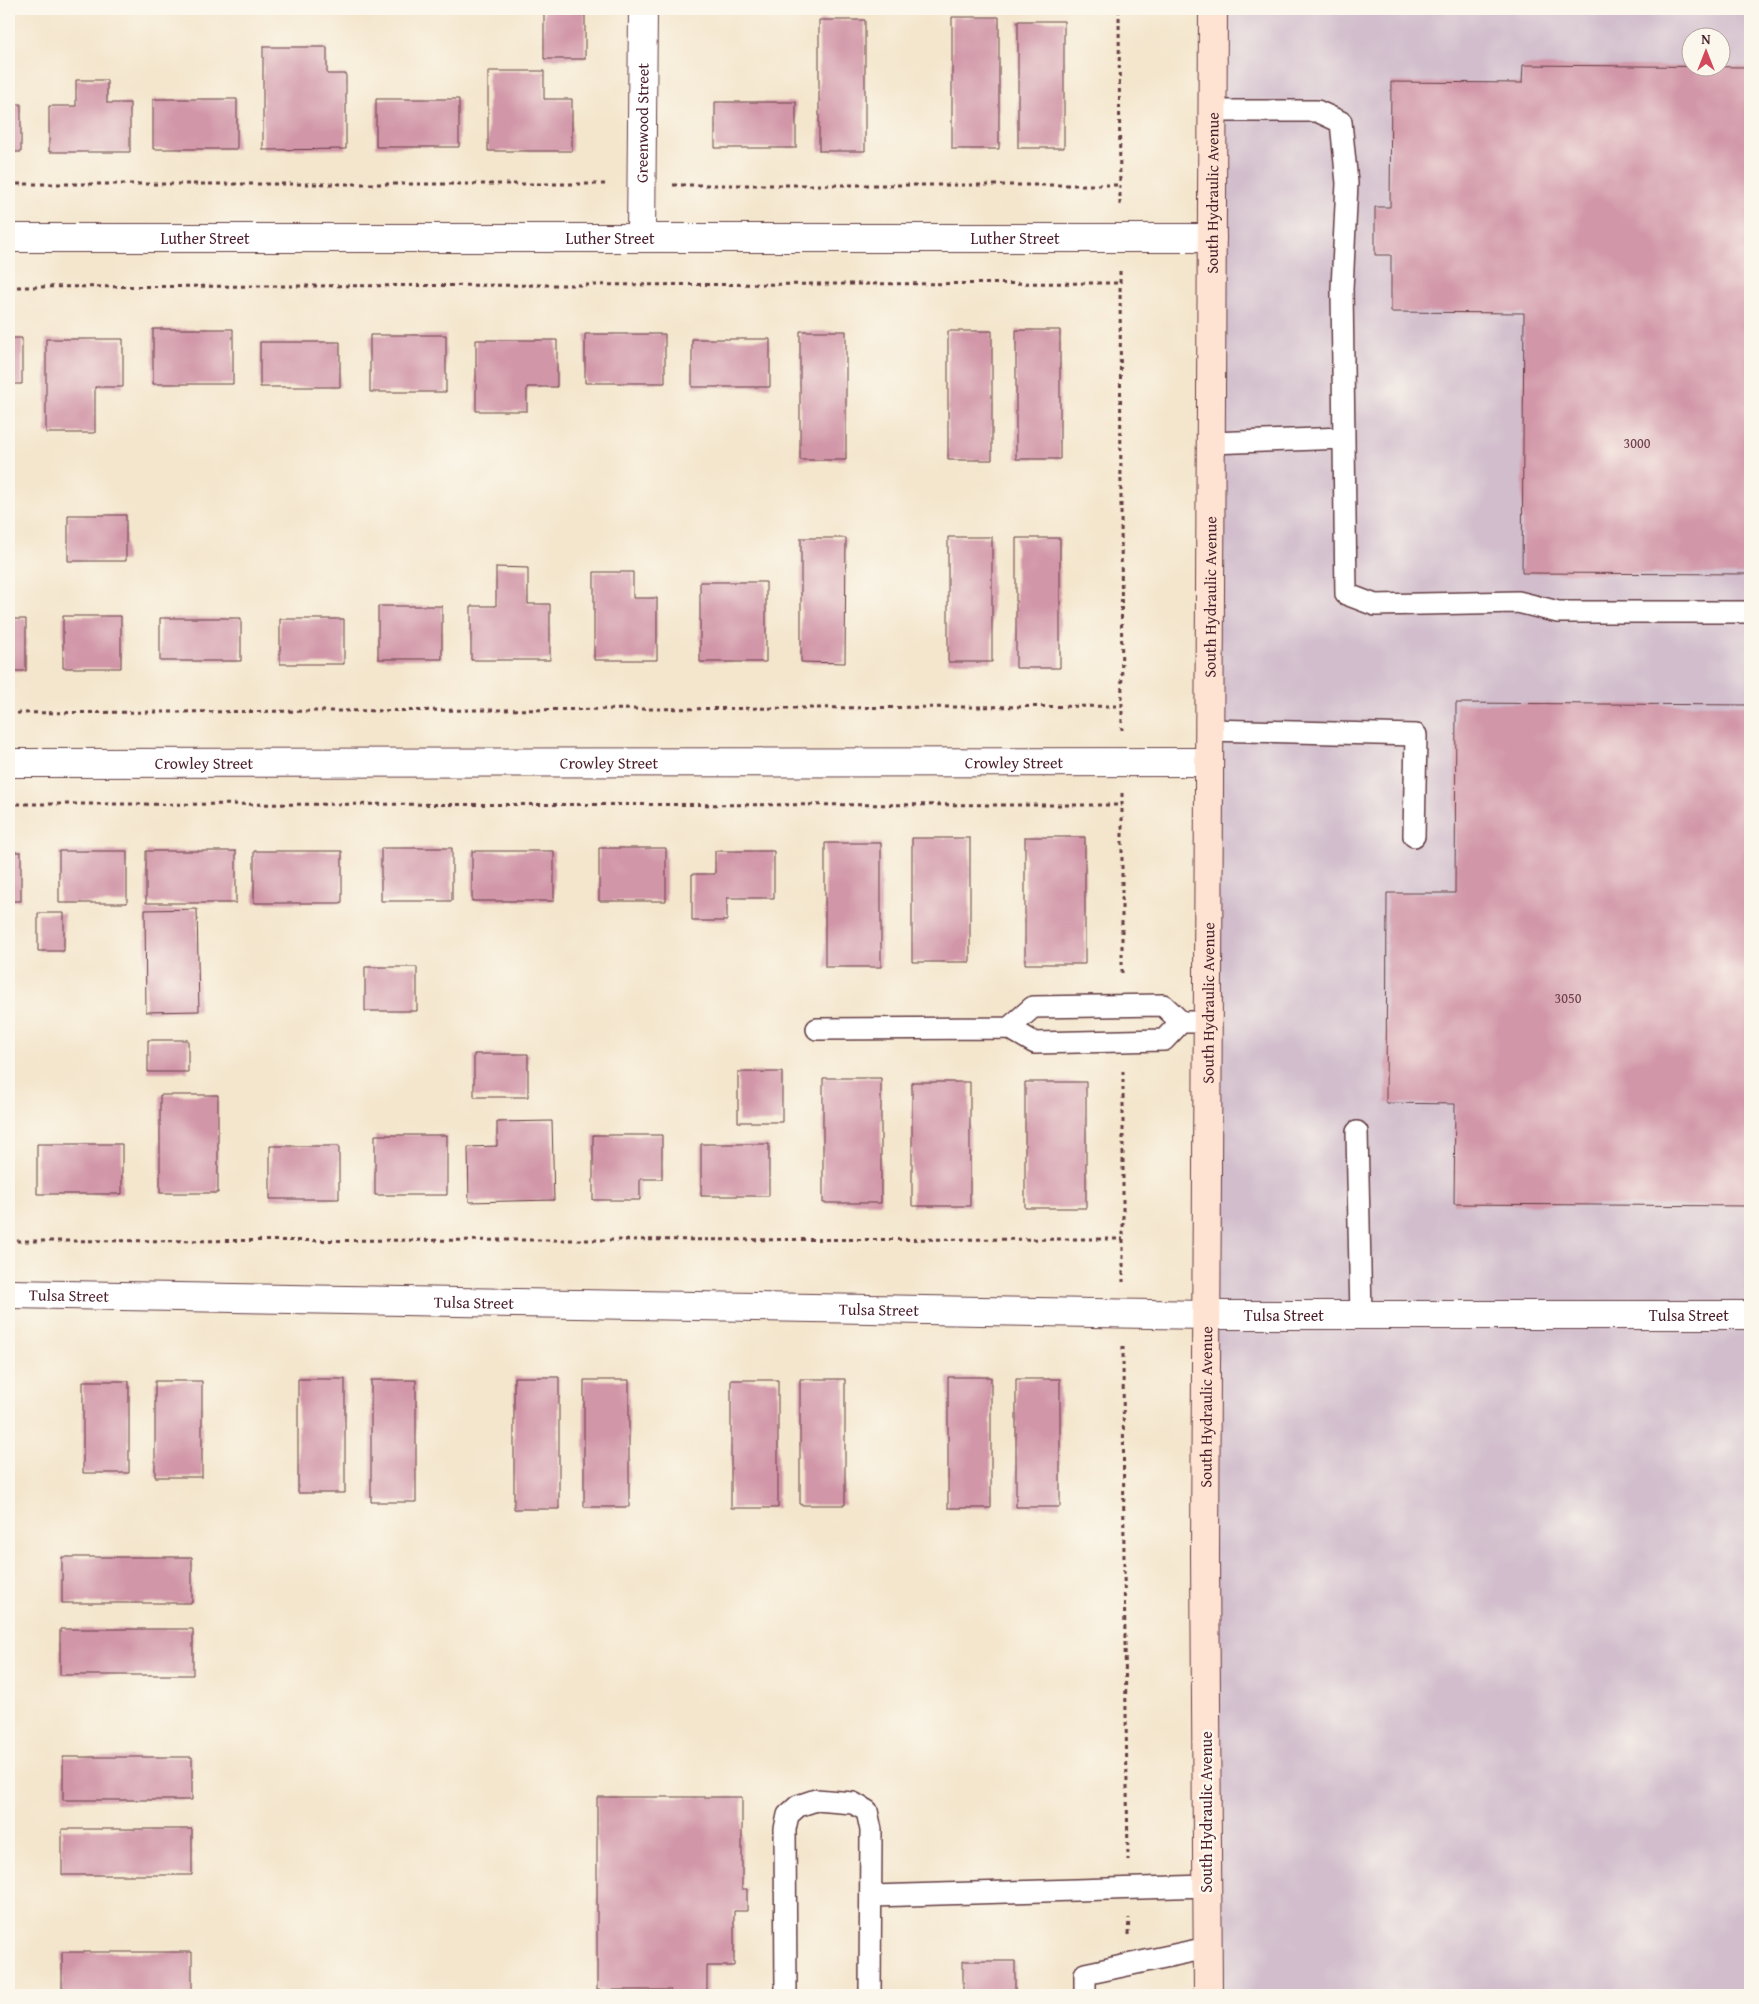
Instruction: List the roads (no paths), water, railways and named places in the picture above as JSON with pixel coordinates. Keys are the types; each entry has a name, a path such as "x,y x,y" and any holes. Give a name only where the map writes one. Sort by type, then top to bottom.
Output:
{"street":[{"name":"Greenwood Street","path":"641,238 643,9"},
{"name":"South Hydraulic Avenue","path":"1208,1995 1205,1566 1206,1314 1194,1022 1209,762 1213,9"},
{"name":"Luther Street","path":"9,238 1212,238"},
{"name":"Crowley Street","path":"9,763 1209,762"},
{"name":"Tulsa Street","path":"9,1294 1206,1314 1750,1315"}],"lane":[{"path":"1213,111 1318,111 1340,122 1347,183 1342,289 1346,594 1375,605 1518,602 1558,612 1750,612"},
{"path":"1211,443 1343,438"},
{"path":"1209,730 1416,735 1414,836"},
{"path":"1009,1028 1033,1007 1163,1005 1194,1022"},
{"path":"817,1029 1009,1028 1035,1043 1164,1040 1194,1022"},
{"path":"1357,1132 1361,1314"},
{"path":"786,1995 785,1829 788,1815 798,1806 816,1800 835,1800 853,1803 867,1811 871,1830 870,1995"},
{"path":"872,1896 1207,1886"},
{"path":"1086,1995 1086,1974 1208,1948"}]}
